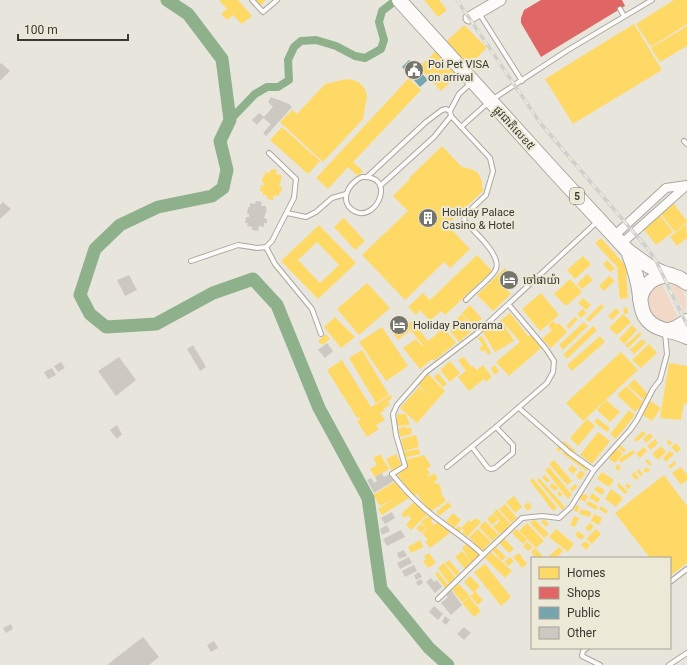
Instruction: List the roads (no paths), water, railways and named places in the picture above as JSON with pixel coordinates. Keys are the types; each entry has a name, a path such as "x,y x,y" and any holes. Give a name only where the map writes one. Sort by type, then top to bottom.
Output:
{"highway":[{"name":"ផ្លូវជាតិលេខ៥","path":"400,2 621,244 649,266 679,278 687,284"},
{"name":"ផ្លូវជាតិលេខ៥","path":"621,244 637,279 641,310 649,322 656,327 687,337"},
{"path":"640,300 642,291 654,278 671,275"},
{"path":"667,330 676,328 687,321"}],"street":[{"path":"474,15 500,0"},
{"path":"621,244 666,188 686,186"}],"lane":[{"path":"252,0 262,12 277,0"},
{"path":"461,126 490,101 568,50 652,0"},
{"path":"620,9 624,16"},
{"path":"474,15 522,81"},
{"path":"380,186 434,137 450,113 459,94 472,81"},
{"path":"367,177 426,122 442,110 446,109 490,158 493,171 486,196 465,215 464,219 492,251 497,260 497,266 495,272 466,300"},
{"path":"191,261 238,245 257,248 266,247 272,241 294,198 296,179 269,153"},
{"path":"362,177 372,178 380,186 380,199 373,209 362,213 357,213 347,205 346,194 354,180 362,177"},
{"path":"287,213 306,217 316,212 332,198 346,194"},
{"path":"483,555 472,544 433,516 412,498 392,474 405,466 396,435 393,414 396,404 426,372 476,334 600,220"},
{"path":"266,247 275,264 312,309 321,334"},
{"path":"447,467 519,408 547,383 554,372 554,361 546,349 509,305"},
{"path":"438,599 522,518 542,516 559,518 571,507 594,470 630,430 637,420 653,389 660,380 667,354 667,330"},
{"path":"519,408 570,453 594,470"},
{"path":"472,447 488,468 492,469 513,453 513,445 496,427"},
{"path":"671,581 687,569"},
{"path":"586,649 583,651 582,656 600,665"},
{"path":"669,665 687,653"}],"waterway":[{"path":"167,0 188,14 222,59 230,120 220,141 227,170 223,188 212,196 158,207 120,225 95,249 80,295 90,314 106,327 156,324 213,293 253,279 277,305 319,408 368,498 381,589 429,648 448,665"},
{"path":"230,120 255,94 267,87 278,87 289,80 288,60 294,47 301,41 316,40 336,46 355,56 365,58 381,49 384,40 379,22 382,11 396,0"}],"railway":[{"path":"457,0 541,124 648,249 656,261 687,325"}],"place":[{"name":"Poi Pet VISA on arrival","path":"414,70"},
{"name":"Holiday Palace Casino & Hotel","path":"428,218"},
{"name":"ចៅផាយ៉ា","path":"509,280"},
{"name":"Holiday Panorama","path":"399,325"}]}
